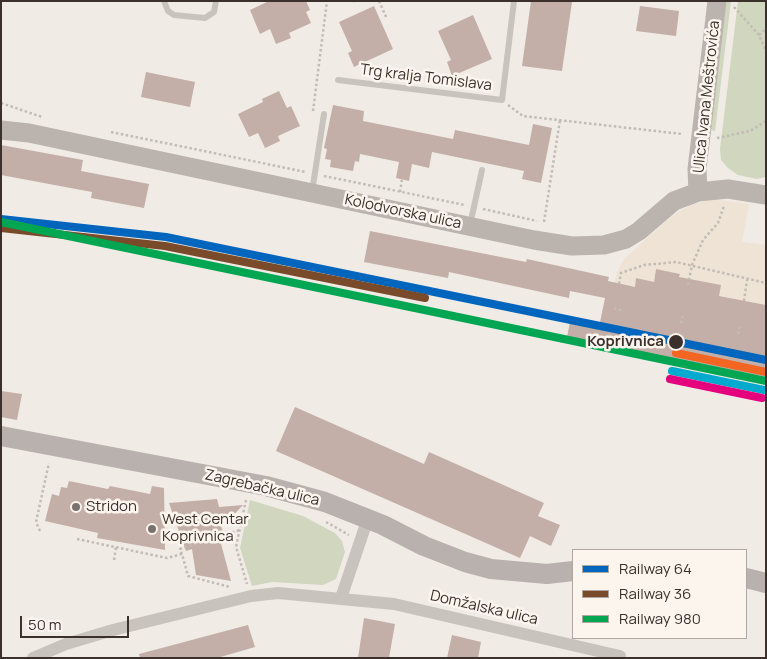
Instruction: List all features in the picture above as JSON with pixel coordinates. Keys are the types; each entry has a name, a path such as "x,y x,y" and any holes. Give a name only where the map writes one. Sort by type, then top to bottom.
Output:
{"main road":[{"name":"Ulica Ivana Meštrovića","path":"698,192 696,169 726,4"},
{"name":"Kolodvorska ulica","path":"1,121 29,134"},
{"name":"Kolodvorska ulica","path":"1,130 29,134 534,240 572,246 604,245 626,239 639,231 674,201 698,192 728,190 764,193"},
{"name":"Zagrebačka ulica","path":"1,436 266,486 325,502 368,518 424,546 465,562 491,569 547,574 572,571"},
{"path":"747,578 766,583"}],"street":[{"path":"341,598 368,518"},
{"name":"Domžalska ulica","path":"33,658 66,644 94,636 251,596 278,593 404,606 620,656"}],"lane":[{"path":"164,1 168,11 174,15 204,18 214,12 216,1"},
{"name":"Trg kralja Tomislava","path":"338,80 502,100 514,1"},
{"path":"312,193 324,114"},
{"path":"470,226 482,170"}],"path":[{"path":"313,115 327,1"},
{"path":"378,1 387,19"},
{"path":"726,4 759,35 766,51"},
{"path":"759,35 766,30"},
{"path":"502,100 523,116 682,134"},
{"path":"1,102 45,118"},
{"path":"544,222 560,119"},
{"path":"717,138 750,131 766,121"},
{"path":"103,130 310,173"},
{"path":"306,172 307,162"},
{"path":"322,175 537,220"},
{"path":"400,192 402,179"},
{"path":"688,285 692,265 703,240 718,223 727,200"},
{"path":"619,284 621,273 644,266 676,262 766,283"},
{"path":"744,301 748,280"},
{"path":"614,308 622,310"},
{"path":"682,323 683,314"},
{"path":"738,334 740,325"},
{"path":"609,334 620,340"},
{"path":"40,532 36,522 49,459"},
{"path":"247,496 236,548 251,596"},
{"path":"324,521 360,539"},
{"path":"240,530 180,548 188,576 231,587 247,583"},
{"path":"77,539 167,558 182,554"},
{"path":"114,560 116,547"}],"green space":[{"path":"726,1 731,1 715,131 710,130"},
{"path":"738,1 766,1 766,177 757,179 738,175 721,160 720,149"},
{"path":"250,500 303,516 335,533 342,541 345,552 336,579 323,585 272,582 252,586 240,548"}],"shaded area":[{"path":"713,199 749,204 742,242 766,245 766,305 719,296 678,283 680,274 656,269 654,282 637,278 635,287 614,283 617,272 625,258 673,215 691,205"}],"building":[{"path":"269,1 306,1 310,10 306,12 311,23 289,33 291,38 276,44 270,29 260,34 250,10"},
{"path":"531,1 572,2 562,71 522,66"},
{"path":"374,6 393,49 354,67 348,53 352,51 339,22"},
{"path":"640,6 679,11 676,36 636,31"},
{"path":"473,15 492,59 452,76 447,62 451,60 438,31"},
{"path":"146,72 195,82 190,107 141,97"},
{"path":"279,91 287,108 291,106 300,126 278,136 280,141 265,148 258,133 249,137 238,114 263,102 262,99"},
{"path":"333,105 364,111 363,121 453,139 455,130 529,145 533,124 552,128 541,183 522,179 524,171 432,152 429,168 412,164 409,181 396,178 399,162 360,154 359,162 355,161 353,171 330,167 331,160 325,159 327,149 324,148"},
{"path":"1,145 83,160 81,171 149,184 144,208 91,198 92,192 1,175"},
{"path":"370,231 526,262 527,259 609,277 608,281 635,287 636,278 654,282 656,269 680,274 679,277 721,285 719,296 766,305 766,377 567,337 570,322 599,327 605,298 570,291 569,298 449,272 448,278 364,262"},
{"path":"1,391 22,394 17,420 1,417"},
{"path":"295,407 424,464 429,452 544,503 538,516 560,525 551,546 530,536 520,558 276,451"},
{"path":"69,481 108,489 110,486 150,494 152,486 164,488 165,550 97,538 98,533 45,521 52,494 59,496 61,487 67,488"},
{"path":"217,499 219,507 243,505 221,526 225,538 220,540 231,581 196,575 192,549 186,551 169,503"},
{"path":"364,618 395,624 389,658 358,658"},
{"path":"248,625 255,647 217,658 140,658 139,654"},
{"path":"452,635 481,642 478,658 447,658"}],"rail line":[{"name":"64","path":"1,219 166,237 766,360"},
{"name":"980","path":"1,222 766,381"},
{"name":"36","path":"1,228 165,246 425,298"}],"transit line":[{"path":"676,353 766,372"},
{"path":"672,371 764,390"},
{"path":"670,379 762,398"}],"place":[{"name":"Koprivnica","path":"676,342"},
{"name":"Stridon","path":"76,507"},
{"name":"West Centar Koprivnica","path":"152,529"}]}
